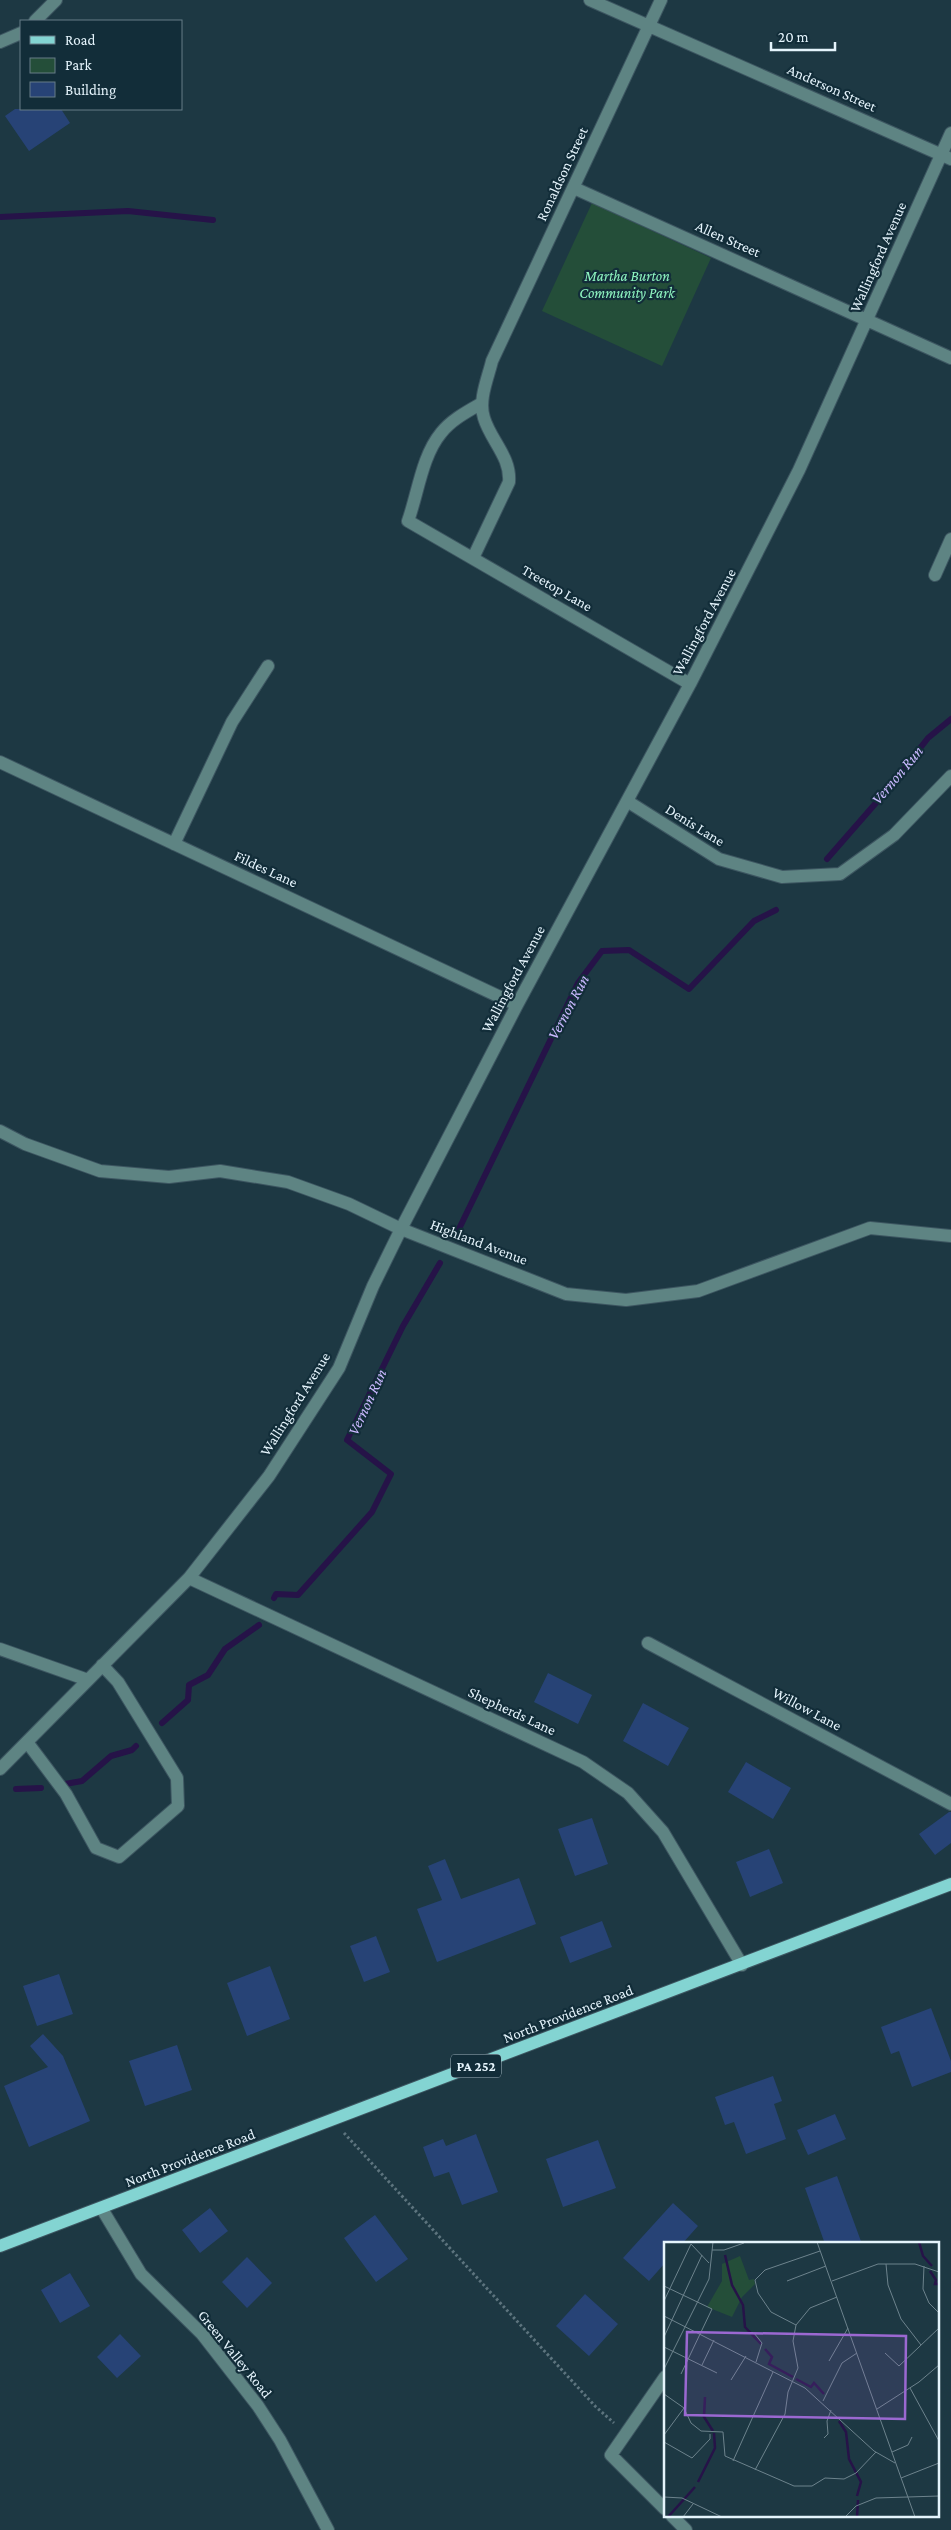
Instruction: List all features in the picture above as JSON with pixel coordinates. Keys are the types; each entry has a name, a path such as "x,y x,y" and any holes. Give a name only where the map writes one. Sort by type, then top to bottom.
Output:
{"main road":[{"name":"North Providence Road","path":"0,2246 742,1966 951,1884"}],"street":[{"path":"36,20 56,0"},
{"name":"Anderson Street","path":"590,0 946,157"},
{"name":"Ronaldson Street","path":"482,403 492,360 661,0"},
{"path":"0,42 20,33"},
{"name":"Wallingford Avenue","path":"0,1769 190,1578 269,1476 339,1368 373,1286 401,1229 517,1005 690,684 799,470 946,157 951,133"},
{"name":"Allen Street","path":"574,188 951,358"},
{"path":"473,558 509,482 510,468 484,418 482,403"},
{"name":"Treetop Lane","path":"482,403 459,417 441,433 427,458 408,521 690,684"},
{"path":"935,575 951,539"},
{"path":"174,844 232,722 268,666"},
{"name":"Fildes Lane","path":"0,762 517,1005"},
{"name":"Denis Lane","path":"627,802 719,859 782,877 840,874 894,835 951,776"},
{"name":"Highland Avenue","path":"0,1131 25,1144 100,1171 170,1177 220,1171 288,1182 349,1204 401,1229 566,1294 626,1300 698,1291 870,1228 951,1236"},
{"name":"Shepherds Lane","path":"190,1578 583,1762 628,1793 663,1832 742,1966"},
{"name":"Willow Lane","path":"648,1643 951,1804"},
{"path":"0,1649 88,1680"},
{"path":"27,1742 66,1794 96,1848 119,1857 178,1806 177,1778 118,1682 102,1666"},
{"name":"Green Valley Road","path":"102,2209 141,2274 202,2334 258,2406 280,2440 328,2530"},
{"path":"664,2378 610,2455 664,2508"},
{"path":"674,2518 686,2530"}],"path":[{"path":"332,2121 595,2406 625,2434"}],"green space":[{"name":"Martha Burton Community Park","path":"592,203 711,258 662,366 542,311"}],"building":[{"path":"15,109 62,110 70,123 29,151 5,116"},
{"path":"548,1673 592,1695 578,1724 534,1702"},
{"path":"643,1703 689,1728 668,1766 623,1741"},
{"path":"746,1762 791,1788 773,1819 728,1792"},
{"path":"951,1812 951,1843 935,1855 919,1834"},
{"path":"592,1818 608,1864 575,1876 558,1829"},
{"path":"769,1849 783,1883 750,1897 736,1862"},
{"path":"445,1859 461,1899 519,1878 536,1924 437,1962 417,1909 442,1900 428,1866"},
{"path":"602,1921 612,1947 570,1963 560,1937"},
{"path":"376,1936 390,1972 364,1982 350,1946"},
{"path":"270,1966 290,2019 247,2036 227,1983"},
{"path":"59,1974 73,2014 37,2026 23,1986"},
{"path":"931,2008 951,2061 951,2072 912,2087 899,2051 891,2054 881,2027"},
{"path":"43,2034 63,2056 90,2121 29,2147 4,2086 48,2067 30,2046"},
{"path":"177,2045 192,2090 145,2106 129,2061"},
{"path":"773,2076 782,2101 774,2104 786,2139 746,2154 734,2122 725,2125 715,2097"},
{"path":"835,2114 846,2139 808,2155 797,2130"},
{"path":"476,2134 498,2192 462,2205 449,2172 434,2177 423,2147 443,2139 446,2146"},
{"path":"598,2140 616,2188 563,2207 546,2159"},
{"path":"837,2176 861,2242 824,2242 805,2188"},
{"path":"673,2203 698,2226 684,2242 664,2242 664,2264 649,2281 623,2258"},
{"path":"210,2208 228,2231 200,2253 182,2230"},
{"path":"375,2215 408,2259 376,2282 344,2238"},
{"path":"247,2257 272,2283 247,2308 222,2282"},
{"path":"70,2273 90,2306 60,2323 41,2290"},
{"path":"585,2294 618,2324 589,2356 556,2326"},
{"path":"120,2334 141,2356 117,2378 97,2357"}],"waterway":[{"path":"0,217 128,211 213,220"},
{"name":"Vernon Run","path":"827,859 889,788 928,738 951,719"},
{"name":"Vernon Run","path":"457,1233 578,983 602,951 629,950 689,989 754,921 776,910"},
{"name":"Vernon Run","path":"274,1598 276,1594 298,1595 372,1512 391,1474 347,1440 403,1326 440,1263"},
{"name":"Vernon Run","path":"162,1723 188,1700 189,1685 208,1675 225,1649 259,1625"},
{"name":"Vernon Run","path":"65,1784 82,1781 111,1756 132,1750 136,1746"},
{"name":"Vernon Run","path":"16,1789 41,1788"}]}
